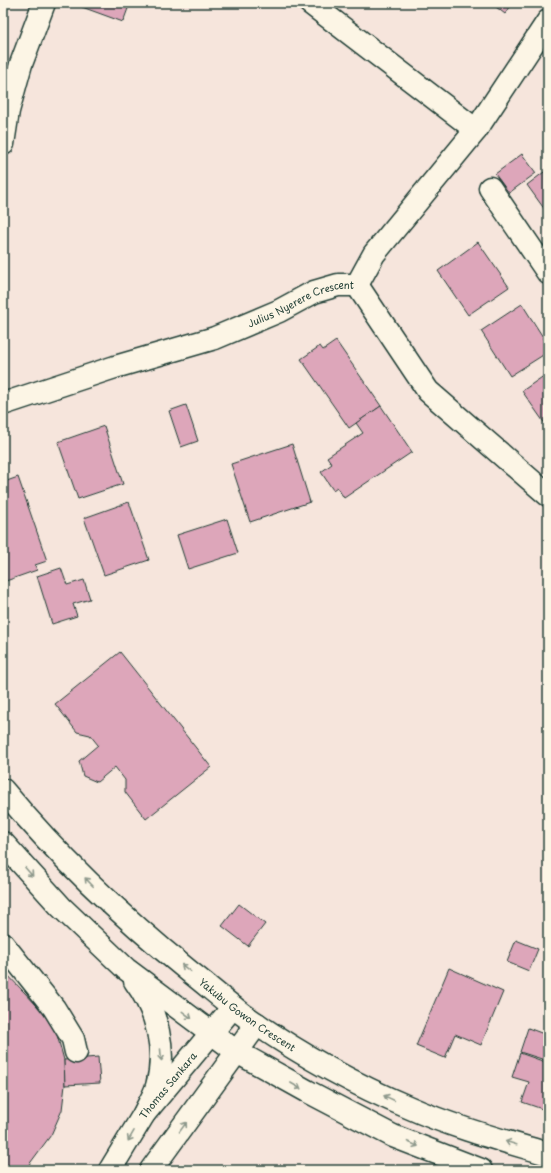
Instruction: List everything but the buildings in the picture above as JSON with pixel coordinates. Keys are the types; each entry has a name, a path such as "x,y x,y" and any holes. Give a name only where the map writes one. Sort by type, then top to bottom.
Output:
{"street":[{"path":"3,144 5,111 44,3"},
{"path":"310,3 476,130"},
{"name":"Julius Nyerere Crescent","path":"3,404 115,367 215,338 279,311 314,292 338,285 357,285 374,254 476,130 548,21"},
{"path":"490,188 548,273"},
{"path":"357,285 428,391 548,495"},
{"name":"Yakubu Gowon Crescent","path":"3,790 27,818 109,903 159,947 257,1024 294,1048 351,1080 408,1107 456,1126 548,1154"},
{"path":"3,843 61,907 126,969 237,1052 393,1136 481,1170"},
{"path":"3,944 54,1008 73,1039 76,1052"},
{"path":"126,969 144,994 157,1025 162,1060 156,1088 144,1114"},
{"name":"Thomas Sankara","path":"110,1170 144,1114 234,1007"},
{"path":"151,1170 257,1024"}]}
